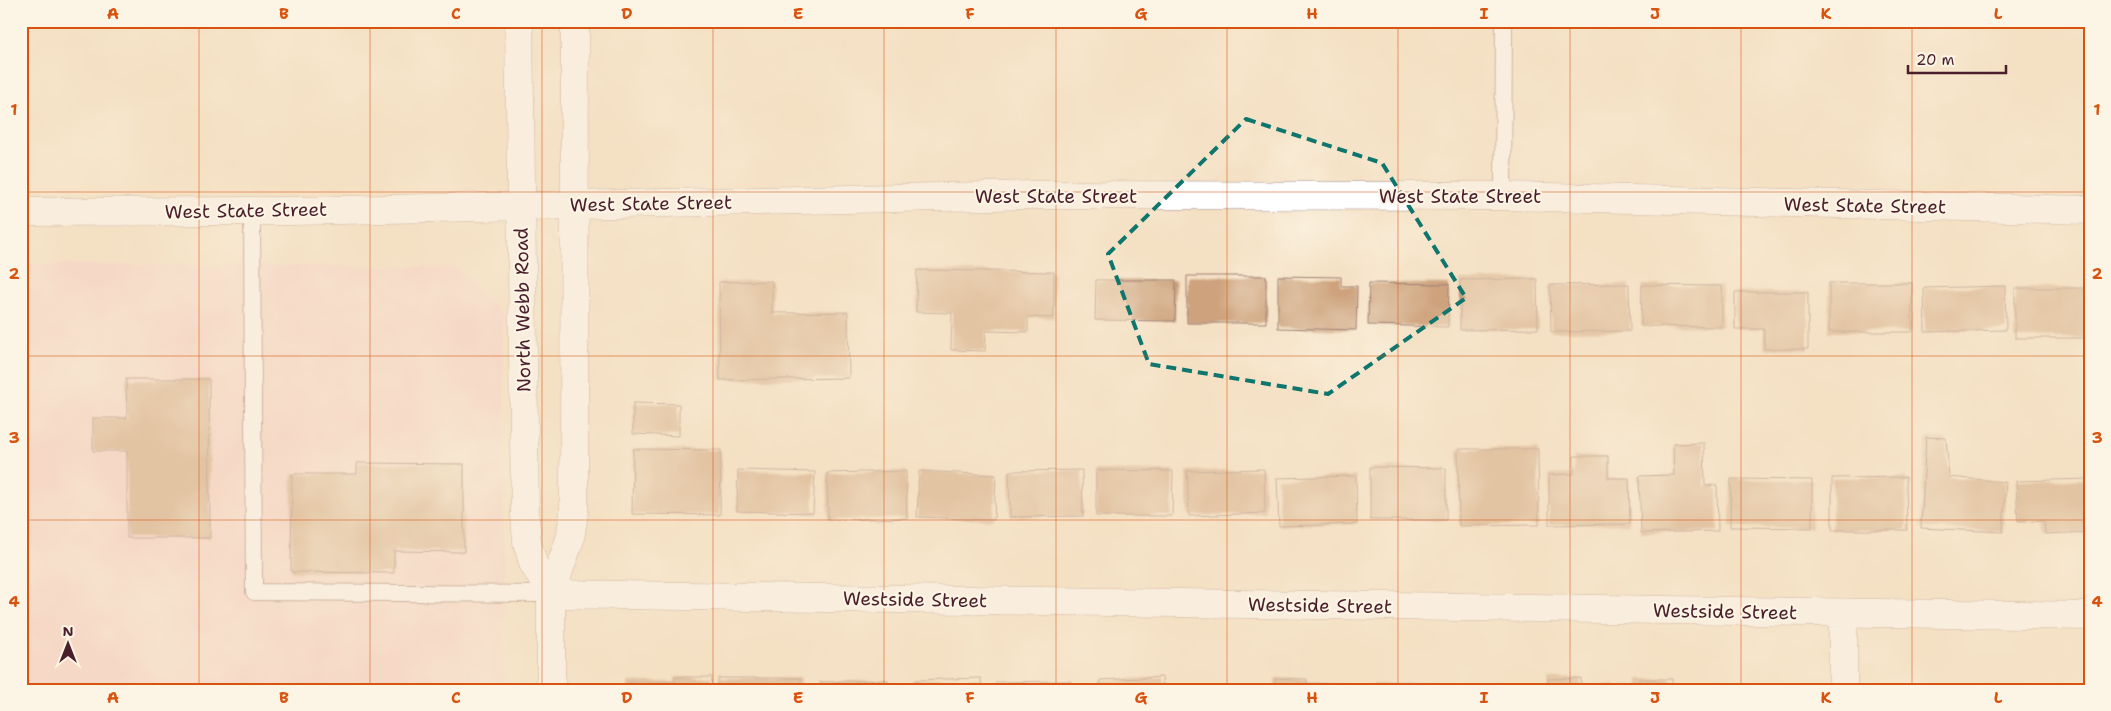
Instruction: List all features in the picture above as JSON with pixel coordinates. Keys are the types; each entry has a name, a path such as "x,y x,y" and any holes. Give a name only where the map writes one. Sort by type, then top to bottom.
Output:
{"street":[{"name":"North Webb Road","path":"519,21 525,524 532,563 550,594"},
{"path":"550,690 550,594 570,539 574,513 574,21"},
{"name":"West State Street","path":"21,212 252,211 1034,195 1503,196 2090,210"},
{"name":"Westside Street","path":"550,594 2090,616"},
{"path":"1843,613 1843,690"}],"lane":[{"path":"1503,196 1504,21"},
{"path":"252,211 254,592 550,594"}],"highlighted area":[{"path":"1246,119 1382,163 1466,298 1328,394 1149,364 1108,254"}],"shaded area":[{"path":"21,264 455,267 504,315 504,690 21,690"}],"building":[{"path":"917,270 1054,272 1054,318 1028,317 1028,332 986,331 985,351 951,350 952,313 916,312"},
{"path":"1187,276 1266,276 1266,323 1187,323"},
{"path":"1278,276 1341,277 1341,286 1357,286 1356,330 1278,328"},
{"path":"1537,279 1538,329 1460,330 1460,280"},
{"path":"1096,280 1176,280 1175,321 1095,320"},
{"path":"772,281 772,313 848,312 849,378 720,380 719,282"},
{"path":"1369,283 1449,284 1448,327 1368,325"},
{"path":"1829,283 1912,283 1912,332 1829,332"},
{"path":"1629,284 1630,331 1551,332 1550,285"},
{"path":"1642,285 1722,286 1722,327 1641,326"},
{"path":"2005,286 2006,330 1925,332 1924,288"},
{"path":"2015,288 2090,288 2090,338 2015,338"},
{"path":"1735,292 1808,292 1808,349 1764,349 1764,329 1735,329"},
{"path":"126,379 209,379 210,538 127,538 127,451 93,451 93,418 127,418"},
{"path":"633,403 679,404 679,436 633,434"},
{"path":"1926,437 1946,438 1949,477 2006,482 2003,532 1921,528"},
{"path":"1704,443 1705,486 1717,485 1718,531 1641,533 1639,476 1674,475 1673,444"},
{"path":"633,449 721,450 720,515 632,514"},
{"path":"1458,449 1538,449 1539,525 1459,526"},
{"path":"1574,456 1608,456 1608,478 1629,478 1630,524 1549,525 1549,475 1574,474"},
{"path":"357,463 464,464 464,552 394,551 394,573 291,572 292,474 357,474"},
{"path":"1370,467 1446,468 1446,520 1370,520"},
{"path":"1264,469 1265,513 1189,516 1187,471"},
{"path":"738,470 815,472 813,513 737,511"},
{"path":"1082,470 1083,516 1010,517 1009,471"},
{"path":"1096,470 1173,471 1172,516 1096,516"},
{"path":"906,471 907,518 828,520 827,473"},
{"path":"919,471 996,475 994,520 917,517"},
{"path":"1356,476 1357,524 1279,526 1277,478"},
{"path":"1906,477 1907,530 1832,530 1832,478"},
{"path":"1731,479 1812,480 1812,528 1730,527"},
{"path":"2090,479 2090,532 2045,534 2044,521 2018,522 2016,481"},
{"path":"675,677 712,677 711,690 628,690 628,682 675,682"},
{"path":"1162,677 1163,690 1100,690 1100,680"},
{"path":"718,678 801,678 801,690 718,690"},
{"path":"981,678 982,690 901,690 901,685 915,684 915,680"},
{"path":"1275,678 1307,679 1307,683 1343,684 1343,690 1275,690"},
{"path":"1581,678 1581,685 1615,685 1615,690 1548,690 1548,679"},
{"path":"1639,679 1672,679 1672,686 1706,686 1706,690 1639,690"},
{"path":"888,680 889,690 820,690 820,682"},
{"path":"1071,681 1071,690 996,690 996,682"},
{"path":"1435,683 1435,690 1373,690 1373,684"},
{"path":"1735,686 1783,686 1783,690 1735,690"},
{"path":"1449,688 1520,688 1520,690 1449,690"}]}
